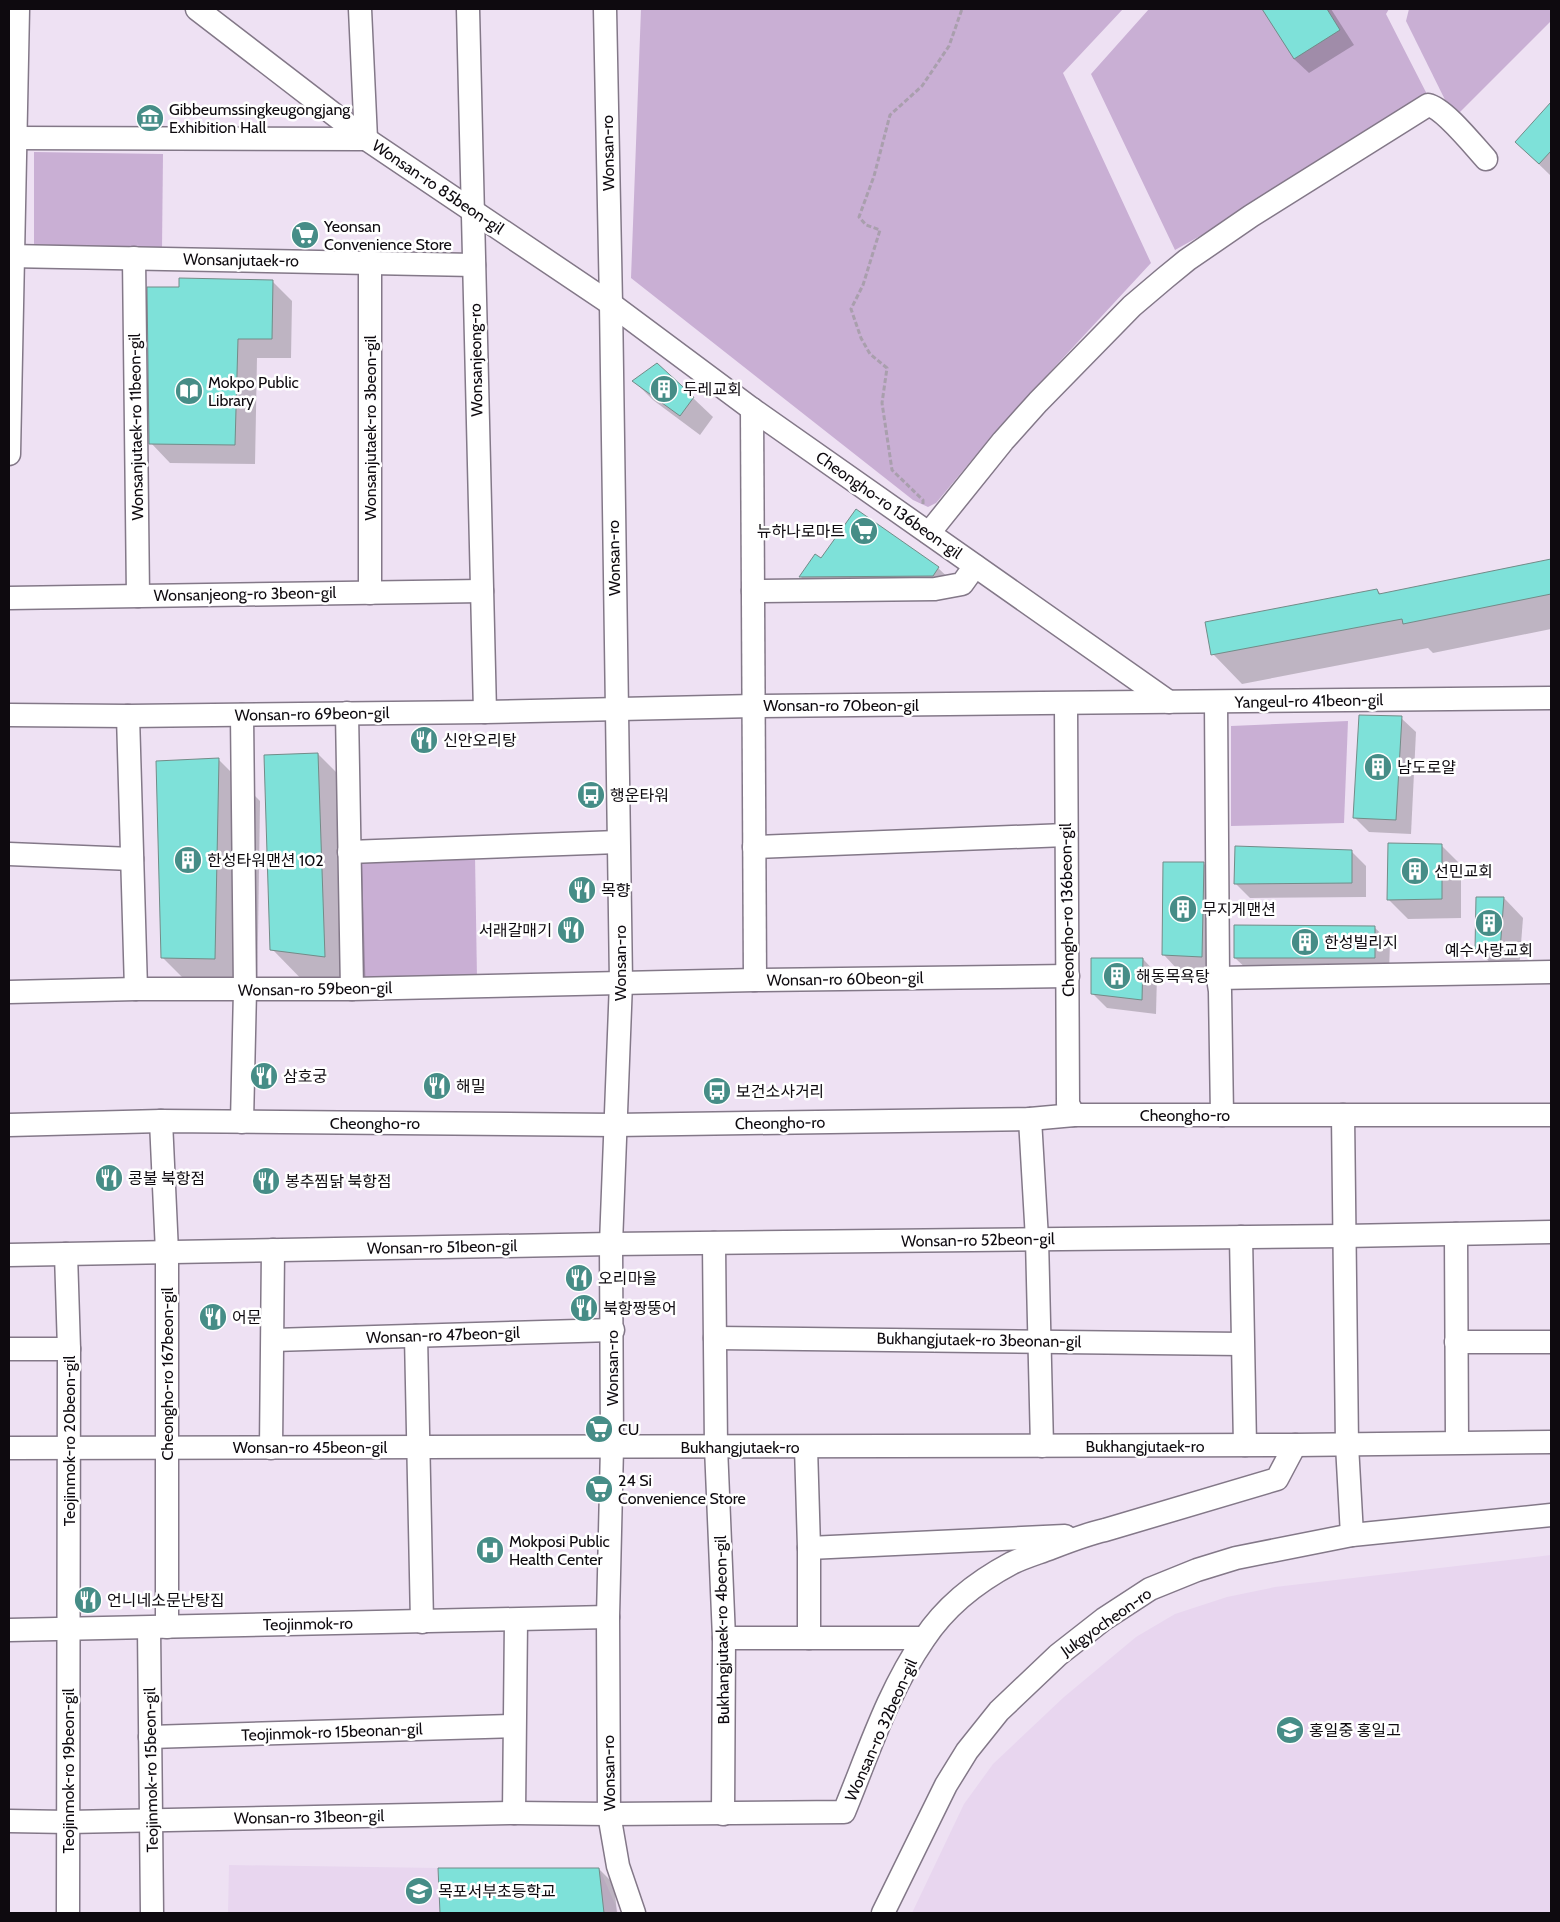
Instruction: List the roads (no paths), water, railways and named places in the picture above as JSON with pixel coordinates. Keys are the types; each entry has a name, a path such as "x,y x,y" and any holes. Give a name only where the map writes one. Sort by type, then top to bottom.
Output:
{"street":[{"path":"9,454 10,256 18,9"},
{"name":"Wonsan-ro 85beon-gil","path":"198,9 366,138 611,304"},
{"path":"15,138 366,138 360,9"},
{"name":"Wonsanjeong-ro","path":"468,9 485,712"},
{"name":"Wonsan-ro","path":"605,9 621,982 611,1244 613,1330 608,1618 609,1814 618,1866 634,1913"},
{"path":"924,530 1038,402 1132,306 1187,260 1251,216 1428,105 1434,106 1443,113 1486,159"},
{"path":"474,264 502,231"},
{"name":"Wonsanjutaek-ro","path":"10,256 474,264"},
{"name":"Wonsanjutaek-ro 11beon-gil","path":"134,258 138,596"},
{"name":"Wonsanjutaek-ro 3beon-gil","path":"370,262 370,593"},
{"name":"Cheongho-ro 136beon-gil","path":"611,304 752,409 1169,702"},
{"path":"752,409 755,980"},
{"path":"753,591 935,589 962,584 976,566"},
{"name":"Wonsanjeong-ro 3beon-gil","path":"9,598 482,591"},
{"name":"Yangeul-ro 41beon-gil","path":"1066,704 1551,698"},
{"path":"1216,702 1218,978 1220,992 1222,1115"},
{"name":"Cheongho-ro 136beon-gil","path":"1066,704 1068,1104 1074,1115"},
{"name":"Wonsan-ro 70beon-gil","path":"616,708 1066,704"},
{"name":"Wonsan-ro 69beon-gil","path":"9,715 242,715 485,712 616,708"},
{"path":"346,713 352,989"},
{"path":"242,715 245,990 242,1122"},
{"path":"128,716 136,989"},
{"path":"754,846 1066,836"},
{"path":"349,852 618,842"},
{"path":"9,854 132,859"},
{"path":"1218,978 1551,972"},
{"name":"Wonsan-ro 60beon-gil","path":"621,982 1068,976"},
{"name":"Wonsan-ro 59beon-gil","path":"9,992 136,989 352,989 621,982"},
{"name":"Cheongho-ro","path":"9,1125 160,1121 615,1125 1030,1119 1074,1115 1551,1115"},
{"path":"1343,1115 1348,1445 1352,1535"},
{"path":"1030,1119 1037,1239 1042,1446"},
{"name":"Cheongho-ro 167beon-gil","path":"158,1627 167,1448 167,1252 160,1121"},
{"name":"Wonsan-ro 52beon-gil","path":"611,1244 1551,1232"},
{"path":"1456,1234 1457,1442"},
{"path":"1241,1237 1245,1445"},
{"name":"Bukhangjutaek-ro 4beon-gil","path":"714,1243 716,1447 724,1638 723,1814"},
{"name":"Wonsan-ro 51beon-gil","path":"9,1255 611,1244"},
{"path":"271,1448 274,1250"},
{"name":"Teojinmok-ro 20beon-gil","path":"66,1254 69,1349 69,1629"},
{"name":"Wonsan-ro 47beon-gil","path":"273,1340 613,1330"},
{"path":"416,1336 422,1622"},
{"name":"Bukhangjutaek-ro 3beonan-gil","path":"715,1338 1039,1340 1242,1344"},
{"path":"1456,1342 1551,1342"},
{"path":"9,1349 69,1349"},
{"name":"Bukhangjutaek-ro","path":"612,1447 1348,1445 1551,1442"},
{"name":"Wonsan-ro 32beon-gil","path":"609,1814 844,1812 898,1685 924,1638 970,1590 1014,1562 1086,1535 1277,1479 1295,1445"},
{"name":"Wonsan-ro 45beon-gil","path":"9,1448 612,1447"},
{"path":"806,1447 809,1638"},
{"name":"Jukgyocheon-ro","path":"883,1913 927,1820 946,1785 967,1751 998,1711 1058,1655 1104,1619 1150,1589 1196,1570 1236,1558 1352,1535 1551,1515"},
{"path":"809,1548 1086,1535"},
{"name":"Teojinmok-ro","path":"9,1630 608,1618"},
{"path":"514,1813 516,1620"},
{"name":"Teojinmok-ro 15beon-gil","path":"152,1913 150,1737 158,1627"},
{"name":"Teojinmok-ro 19beon-gil","path":"68,1913 69,1629"},
{"path":"724,1638 924,1638"},
{"name":"Teojinmok-ro 15beonan-gil","path":"150,1737 514,1726"},
{"name":"Wonsan-ro 31beon-gil","path":"9,1821 68,1822 514,1813 609,1814"}],"place":[{"name":"Gibbeumssingkeugongjang Exhibition Hall","path":"150,118"},
{"name":"Yeonsan Convenience Store","path":"305,235"},
{"name":"두레교회","path":"664,389"},
{"name":"Mokpo Public Library","path":"189,391"},
{"name":"뉴하나로마트","path":"864,531"},
{"name":"신안오리탕","path":"424,740"},
{"name":"남도로얄","path":"1378,767"},
{"name":"행운타워","path":"591,795"},
{"name":"한성타워맨션 102","path":"188,860"},
{"name":"선민교회","path":"1415,871"},
{"name":"목향","path":"582,890"},
{"name":"무지게맨션","path":"1183,909"},
{"name":"예수사랑교회","path":"1489,923"},
{"name":"서래갈매기","path":"571,930"},
{"name":"한성빌리지","path":"1305,942"},
{"name":"해동목욕탕","path":"1117,976"},
{"name":"삼호궁","path":"264,1076"},
{"name":"해밀","path":"437,1086"},
{"name":"보건소사거리","path":"717,1091"},
{"name":"콩불 북항점","path":"109,1178"},
{"name":"봉추찜닭 북항점","path":"266,1181"},
{"name":"오리마을","path":"579,1278"},
{"name":"북항짱뚱어","path":"584,1308"},
{"name":"어문","path":"213,1317"},
{"name":"CU","path":"599,1429"},
{"name":"24 Si Convenience Store","path":"599,1489"},
{"name":"Mokposi Public Health Center","path":"490,1550"},
{"name":"언니네소문난탕집","path":"88,1600"},
{"name":"홍일중 홍일고","path":"1290,1730"},
{"name":"목포서부초등학교","path":"419,1891"}]}
